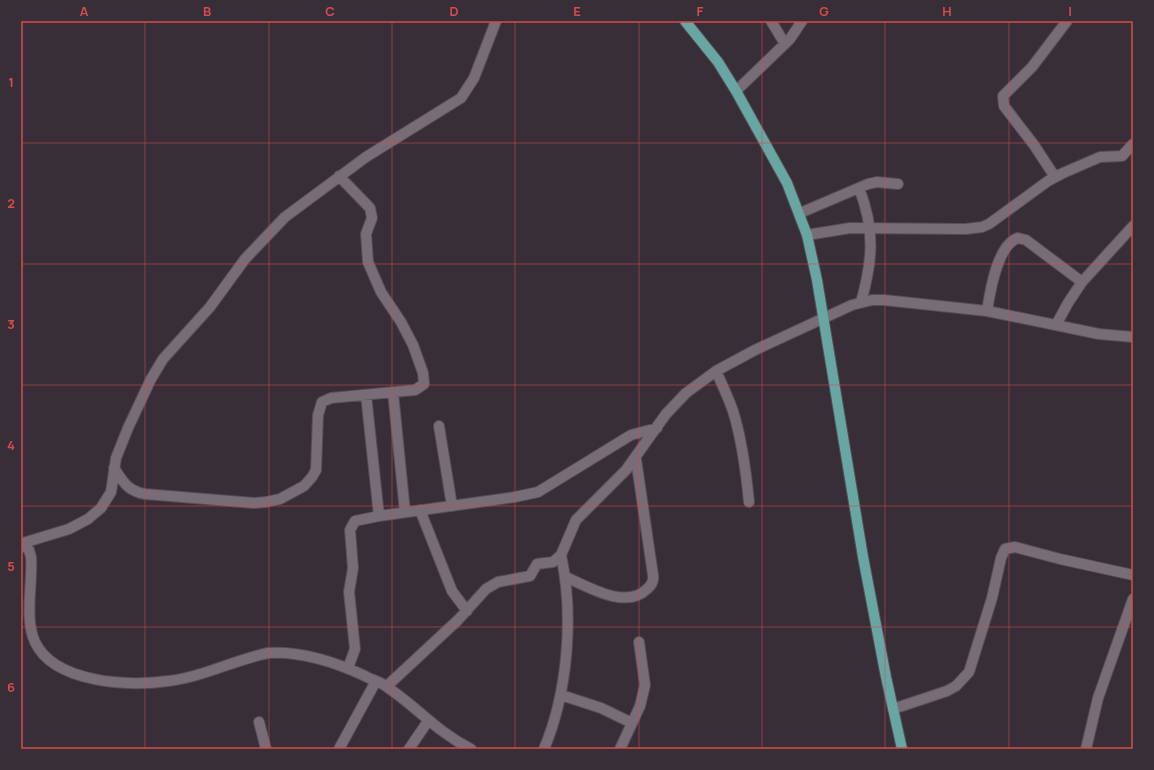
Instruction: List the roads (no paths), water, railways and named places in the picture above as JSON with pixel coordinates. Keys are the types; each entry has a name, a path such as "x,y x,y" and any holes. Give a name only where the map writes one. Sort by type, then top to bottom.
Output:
{"main road":[{"path":"685,21 718,62 736,91 787,183 800,213 807,235 823,319 863,557 902,749"}],"street":[{"path":"471,749 444,734 387,686 330,661 277,652 257,655 199,674 168,682 115,682 71,672 50,660 38,646 33,636 30,613 31,557 29,550 22,543 69,529 88,519 101,508 109,496 113,483 116,458 131,421 151,379 163,359 210,306 245,259 271,230 297,208 340,176 461,98 474,78 496,21"},
{"path":"771,21 785,44"},
{"path":"736,91 785,44 802,21"},
{"path":"1055,177 1034,145 1004,106 1002,100 1006,91 1032,67 1067,21"},
{"path":"807,235 840,229 869,228 966,230 982,227 1055,177 1100,156 1122,156 1133,144"},
{"path":"114,468 122,482 135,492 254,503 280,499 304,486 316,470 318,415 322,402 331,398 415,390 424,384 423,373 407,334 380,292 368,262 366,234 372,218 370,208 340,176"},
{"path":"800,213 858,188 877,182 898,184"},
{"path":"858,188 866,209 869,228 870,265 861,302"},
{"path":"1056,325 1082,282 1133,226"},
{"path":"987,311 991,286 996,271 1010,242 1018,238 1026,240 1082,282"},
{"path":"387,686 492,585 530,576 535,566 541,563 553,562 561,555 576,520 636,459 666,414 686,393 716,371 767,344 861,302 884,300 987,311 1111,336 1133,337"},
{"path":"716,371 730,403 736,424 747,474 749,502"},
{"path":"393,392 405,512"},
{"path":"366,395 378,516"},
{"path":"439,426 452,506"},
{"path":"348,668 356,649 349,601 353,568 350,530 354,521 378,516 515,497 538,492 630,435 657,428"},
{"path":"566,577 597,591 618,597 633,597 651,585 653,575 636,459"},
{"path":"420,510 452,591 466,611"},
{"path":"893,709 947,691 956,686 969,672 992,598 1001,558 1006,549 1015,547 1060,559 1133,575"},
{"path":"544,749 555,720 561,695 568,609 566,577 561,555"},
{"path":"1086,749 1098,698 1133,599"},
{"path":"620,749 640,706 645,685 639,642"},
{"path":"339,749 376,682"},
{"path":"561,695 601,708 632,723"},
{"path":"409,749 428,721"},
{"path":"259,722 266,749"}]}
